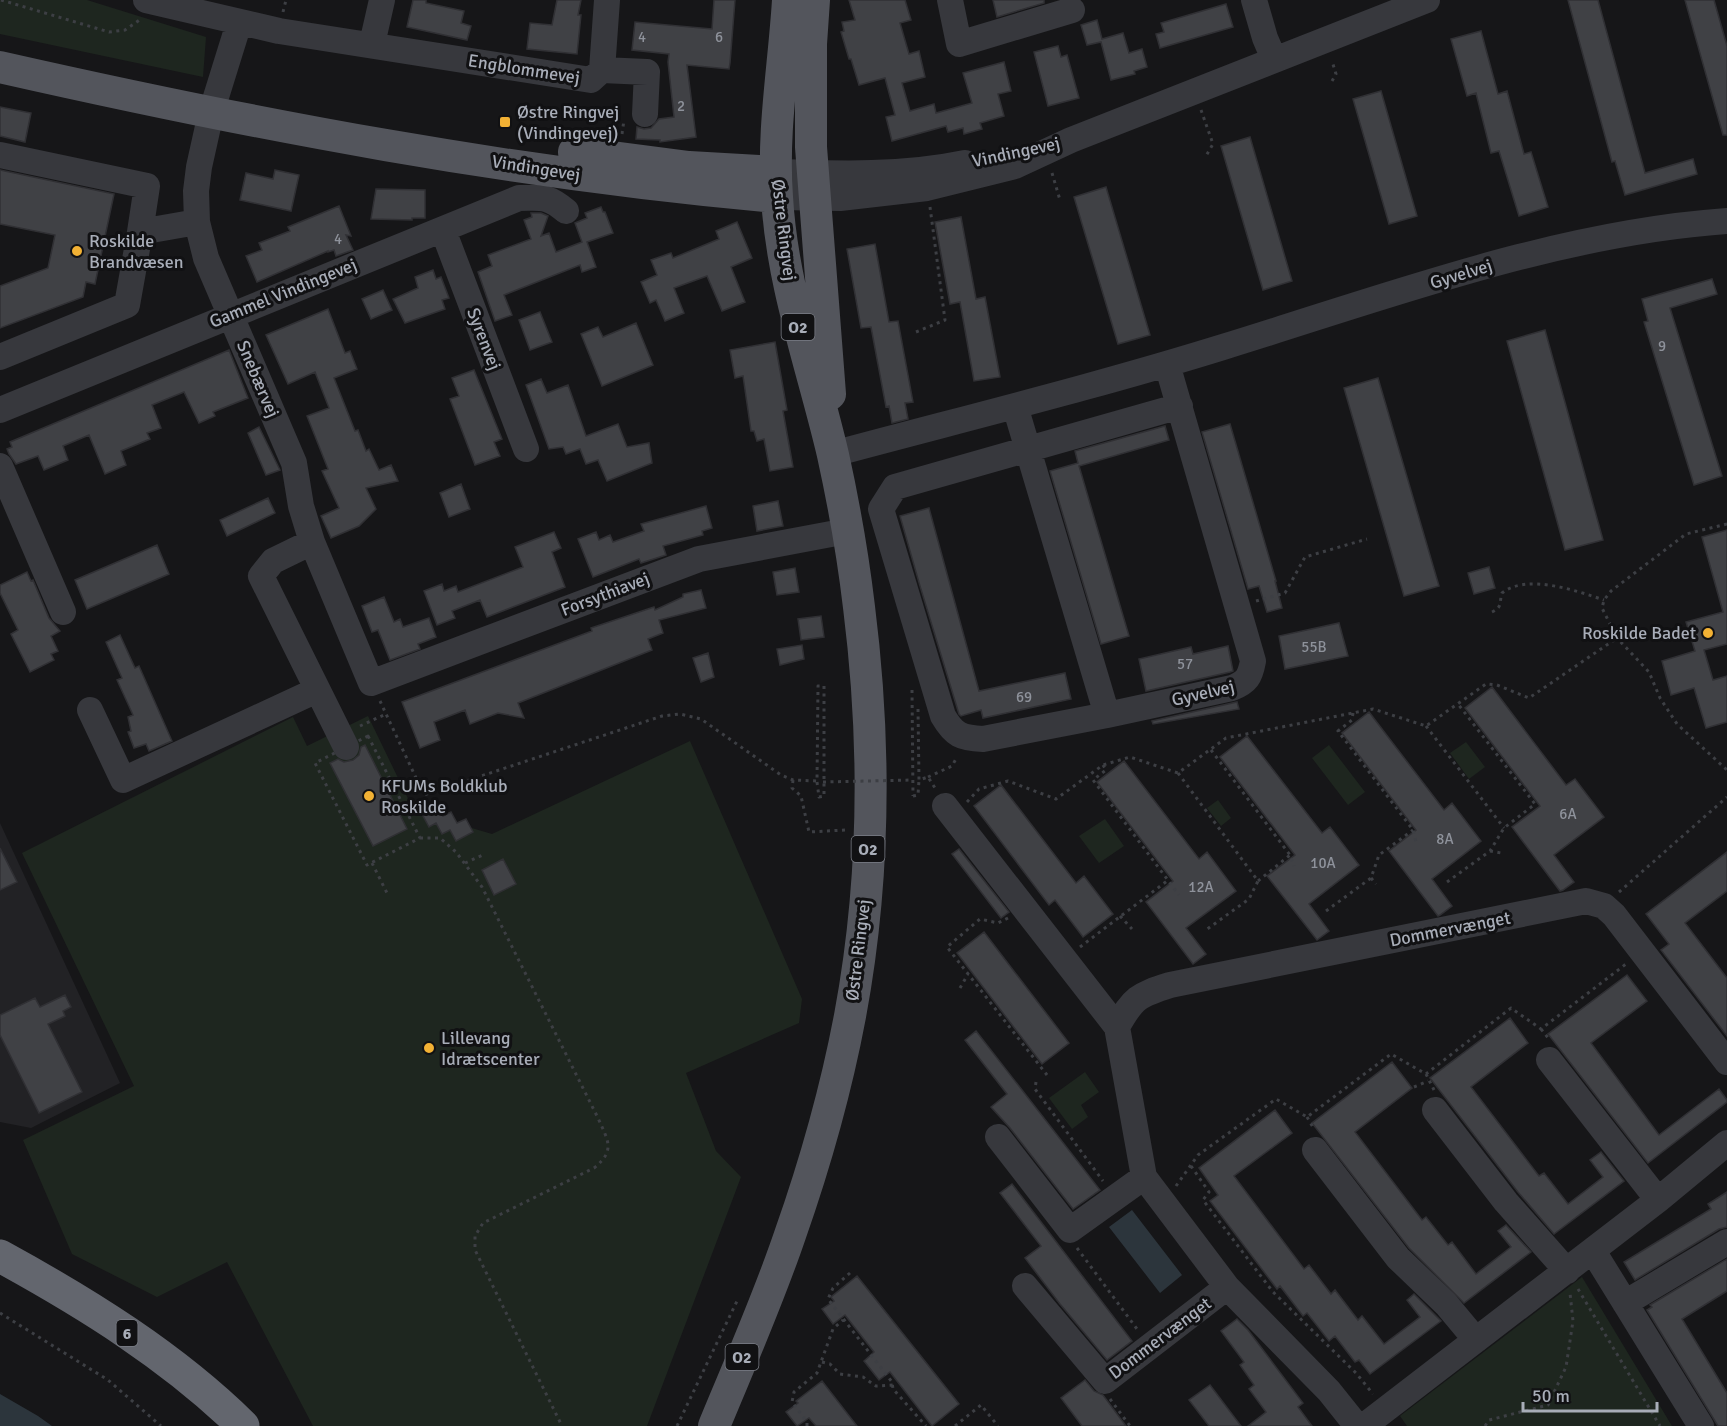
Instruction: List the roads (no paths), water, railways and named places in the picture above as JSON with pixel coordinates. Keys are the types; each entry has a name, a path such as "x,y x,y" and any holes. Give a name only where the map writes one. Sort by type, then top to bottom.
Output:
{"highway":[{"name":"6","path":"0,1256 40,1278 152,1350 227,1410 243,1426"},
{"name":"6","path":"0,1279 46,1302 134,1359 218,1426"}],"main road":[{"name":"Østre Ringvej","path":"714,1426 789,1236 832,1094 850,1015 862,930 870,830 870,757 859,607 833,454 800,336 780,230 795,185 810,77 814,0"},
{"name":"Østre Ringvej","path":"787,14 776,128 795,185 830,389 833,454"},
{"name":"Vindingevej","path":"0,52 434,153 618,180 795,185"},
{"name":"Vindingevej","path":"0,67 214,103 366,120 620,158 689,166 795,185"}],"street":[{"name":"Engblommevej","path":"147,0 279,31 591,80 602,70 607,0"},
{"path":"372,44 382,0"},
{"path":"950,0 959,44 1072,10"},
{"path":"1254,0 1274,59"},
{"name":"Vindingevej","path":"795,185 840,198 927,188 1015,166 1071,140 1427,0"},
{"path":"214,103 239,23"},
{"path":"602,70 647,72 635,114"},
{"name":"Snebærvej","path":"214,103 199,167 196,191 197,222 206,258 294,463 301,506 312,542 371,683"},
{"name":"Vindingevej","path":"795,185 868,174 947,167 1071,140"},
{"path":"0,154 147,186 127,305 0,357"},
{"name":"Gammel Vindingevej","path":"0,410 230,314 519,198 545,197 566,211"},
{"name":"Gyvelvej","path":"833,454 1167,364 1502,261 1611,236 1727,221"},
{"path":"140,232 197,222"},
{"name":"Syrenvej","path":"443,230 526,449"},
{"name":"Gyvelvej","path":"1107,715 1232,688 1245,683 1251,674 1253,661 1167,364"},
{"path":"1015,406 1028,449 1107,715 983,739 965,739 951,730 943,716 881,509 894,487 1028,449 1180,406"},
{"path":"0,466 63,612"},
{"name":"Forsythiavej","path":"371,683 699,559 847,531"},
{"path":"312,542 273,561 261,576 343,742"},
{"path":"90,710 123,780 317,690"},
{"name":"Dommervænget","path":"949,811 1117,1027 1144,1177 1227,1287 1329,1391 1357,1426"},
{"name":"Dommervænget","path":"1117,1027 1128,1008 1143,994 1170,985 1586,901 1604,906 1727,1062"},
{"path":"1548,1048 1658,1200"},
{"path":"1435,1110 1506,1202 1567,1270"},
{"path":"998,1137 1070,1230 1144,1177"},
{"path":"1364,1426 1593,1251 1727,1143"},
{"path":"1315,1150 1398,1258 1446,1304 1476,1340"},
{"path":"1625,1303 1727,1242"},
{"path":"1593,1251 1701,1426"},
{"name":"Dommervænget","path":"1025,1286 1105,1381 1227,1287"}],"place":[{"name":"Østre Ringvej (Vindingevej)","path":"505,122"},
{"name":"Roskilde Brandvæsen","path":"77,251"},
{"name":"Roskilde Badet","path":"1708,633"},
{"name":"KFUMs Boldklub Roskilde","path":"369,796"},
{"name":"Lillevang Idrætscenter","path":"429,1048"}]}
